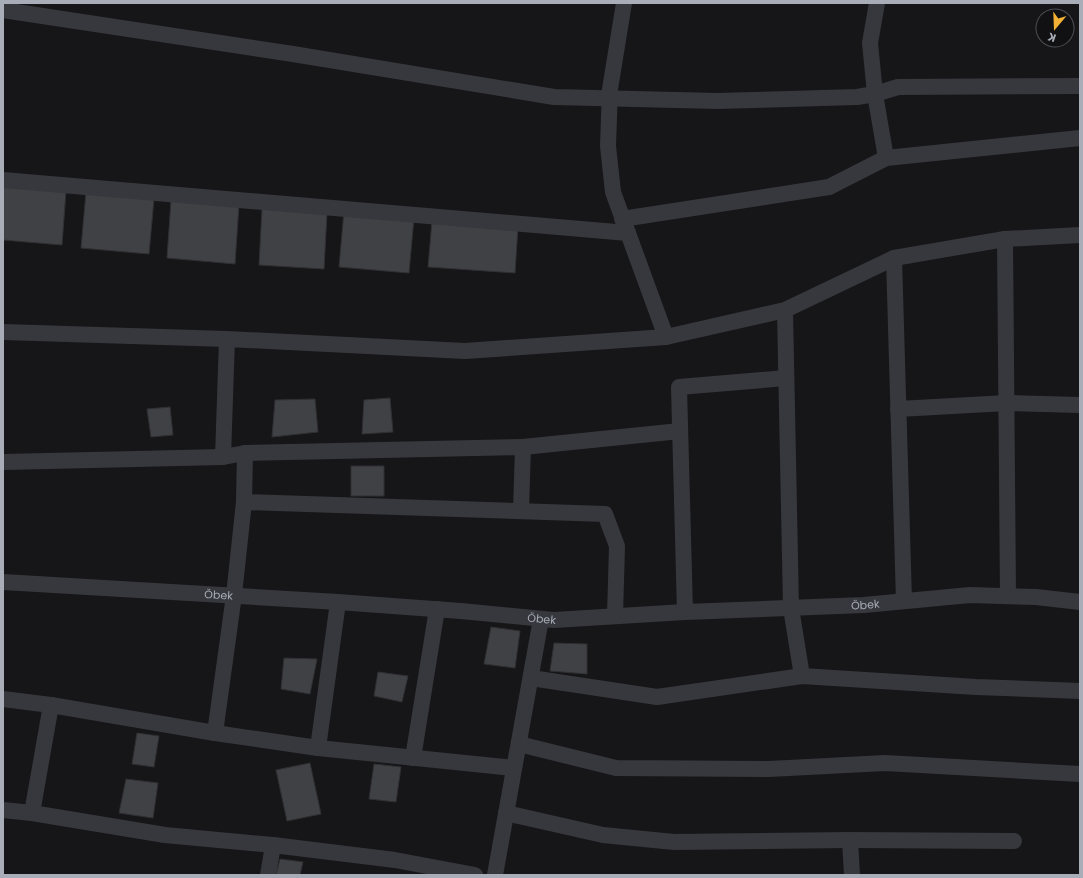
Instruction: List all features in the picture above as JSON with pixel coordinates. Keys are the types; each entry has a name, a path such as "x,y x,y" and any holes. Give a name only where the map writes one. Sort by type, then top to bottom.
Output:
{"street":[{"path":"624,3 610,89 608,146 613,192 666,337"},
{"path":"877,3 870,43 875,94 886,158"},
{"path":"3,10 300,55 554,97 717,101 857,96 875,94 898,88 1080,86"},
{"path":"3,180 625,226 829,187 886,158 1080,138"},
{"path":"3,332 227,339 465,351 666,337 785,310 894,258 1005,239 1080,235"},
{"path":"1005,239 1008,596"},
{"path":"894,258 904,601"},
{"path":"785,310 791,608 802,676"},
{"path":"223,457 227,339"},
{"path":"685,612 678,387 786,378"},
{"path":"898,409 1007,403 1080,405"},
{"path":"3,462 223,457 245,453 523,447 680,431"},
{"path":"521,511 523,447"},
{"path":"214,733 234,595 244,502 245,453"},
{"path":"244,502 605,514 616,546 615,616"},
{"name":"Öbek","path":"3,582 338,602 437,609 554,620 685,612 864,605 970,595 1036,597 1080,602"},
{"path":"318,748 338,602"},
{"path":"413,758 437,609"},
{"path":"495,875 541,619"},
{"path":"531,678 657,697 802,676 976,687 1080,691"},
{"path":"3,699 51,705 214,733 318,748 514,768"},
{"path":"32,813 51,705"},
{"path":"519,744 616,768 769,769 885,763 1080,774"},
{"path":"3,810 32,813 165,835 273,845 396,860 475,875"},
{"path":"506,813 604,835 674,842 1014,840"},
{"path":"850,840 852,875"},
{"path":"268,875 273,845"}],"building":[{"path":"3,186 66,191 62,245 3,240"},
{"path":"86,192 154,199 149,254 81,248"},
{"path":"171,200 239,205 235,264 167,258"},
{"path":"262,209 327,213 324,269 259,265"},
{"path":"344,211 414,218 409,273 339,267"},
{"path":"432,221 518,227 515,273 428,267"},
{"path":"390,398 393,432 362,434 364,400"},
{"path":"315,399 318,432 272,437 275,400"},
{"path":"170,407 173,435 151,437 147,409"},
{"path":"351,466 384,466 384,496 351,496"},
{"path":"491,627 520,631 515,668 484,664"},
{"path":"554,643 587,644 587,674 550,671"},
{"path":"284,658 317,659 310,694 281,689"},
{"path":"378,672 408,676 402,702 374,696"},
{"path":"137,733 159,736 154,767 132,764"},
{"path":"310,763 321,814 287,821 276,770"},
{"path":"374,764 401,767 396,802 369,799"},
{"path":"126,779 158,783 153,818 119,813"},
{"path":"280,859 303,862 300,875 276,875"}]}
